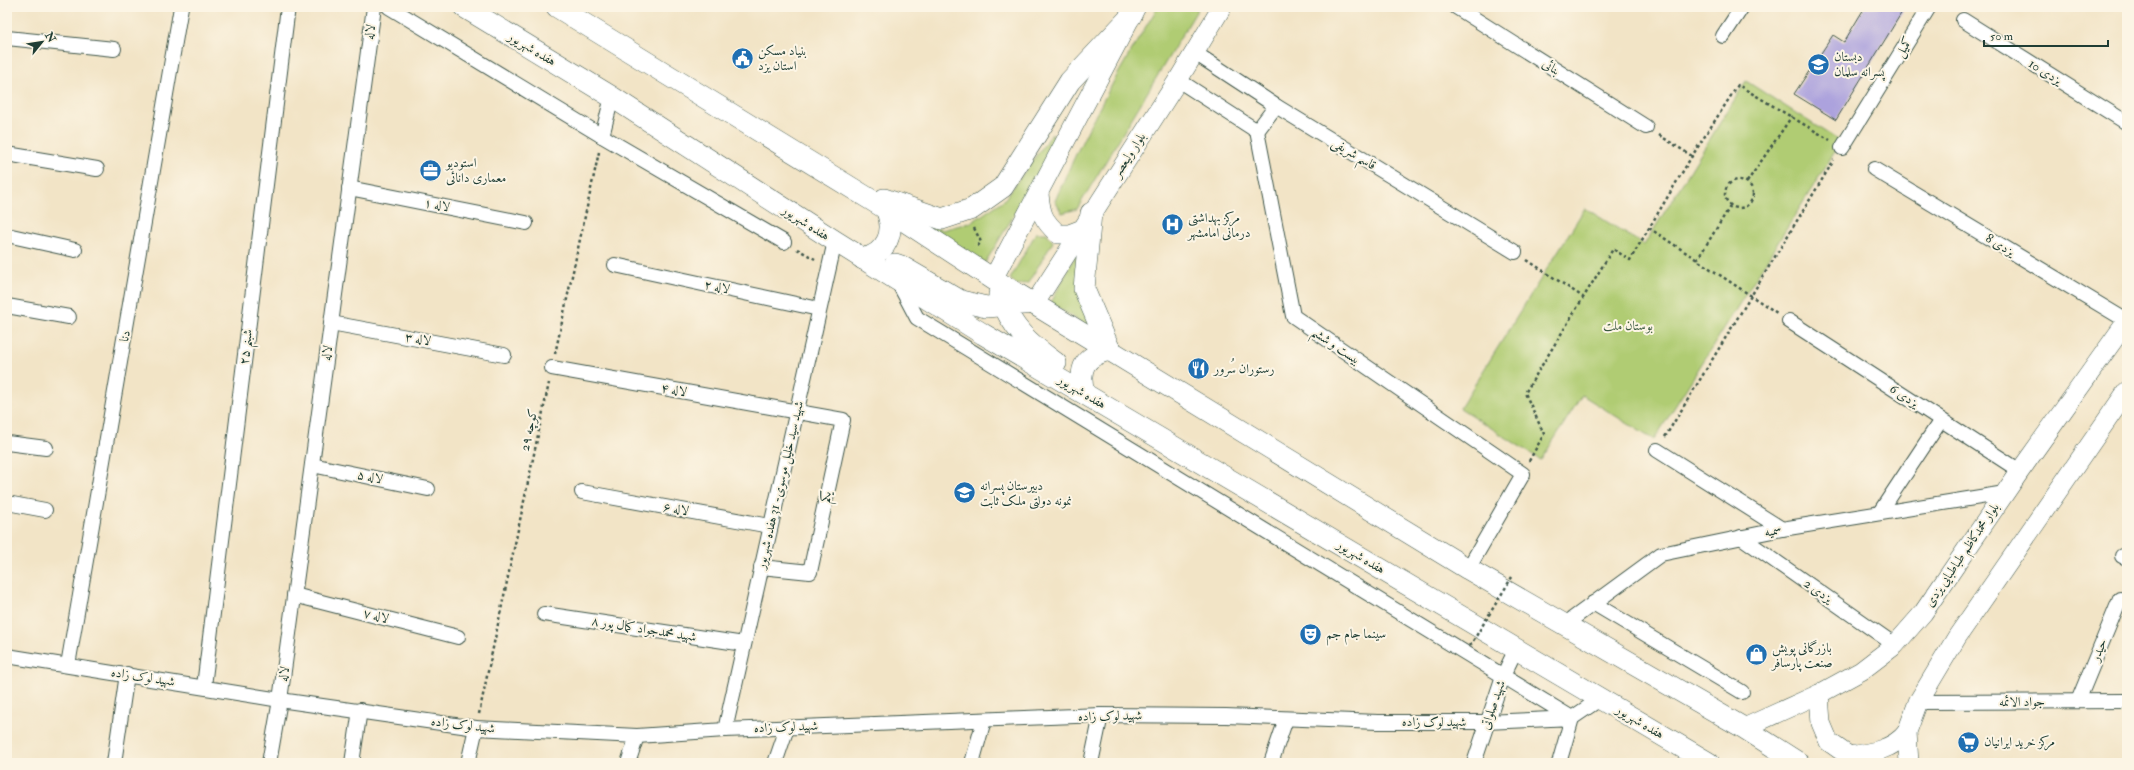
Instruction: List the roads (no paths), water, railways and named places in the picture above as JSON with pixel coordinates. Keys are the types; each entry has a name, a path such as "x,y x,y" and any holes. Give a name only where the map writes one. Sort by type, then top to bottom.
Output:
{"main road":[{"name":"هفده شهریور","path":"464,7 612,97 897,280 1084,393 1709,763"},
{"path":"557,7 886,210 993,279 1468,569 1744,728 1799,763"},
{"name":"بلوار ولیعصر","path":"1034,303 1178,80 1222,7"},
{"path":"844,185 942,219 972,209 1003,186 1070,81 1134,12"},
{"path":"993,279 1134,12"},
{"path":"1039,194 1041,211 1045,222 1058,234 1069,234 1086,221"},
{"path":"863,258 876,254 886,245 891,227 886,210"},
{"path":"1086,221 1084,289 1110,350"},
{"path":"863,258 901,266 961,301 986,307 1034,303"},
{"path":"993,279 1004,306 1015,327 1029,343 1066,370 1084,393"},
{"name":"بلوار محمدکاظم طباطبایی یزدی","path":"1744,728 1819,694 1861,671 1896,645 1923,613 2020,471 2127,321"},
{"path":"1084,393 1081,380 1082,368 1088,359 1098,352 1110,350"},
{"path":"1819,694 1821,723 1830,742 1849,756 1872,753 1899,742 1906,732 1918,702 1957,637 2127,391"},
{"path":"1906,732 1909,763"}],"street":[{"name":"دنا","path":"68,665 181,7"},
{"name":"شبنم ۲۵","path":"204,686 288,7"},
{"name":"لاله","path":"269,763 280,700 374,7"},
{"path":"389,7 602,136 784,242"},
{"name":"بنائی","path":"1456,7 1646,127"},
{"path":"1723,36 1742,7"},
{"name":"کمیل","path":"1842,148 1929,7"},
{"name":"یزدی 10","path":"1963,20 2127,123"},
{"path":"7,38 114,49"},
{"name":"قاسم شریفی","path":"1194,53 1276,106 1515,252"},
{"path":"1178,80 1257,131 1276,106"},
{"path":"602,136 612,97"},
{"name":"بیست و ششم","path":"1257,131 1293,316 1522,474 1468,569"},
{"path":"7,154 97,169"},
{"name":"یزدی 8","path":"1874,169 2127,321"},
{"name":"لاله ۱","path":"349,188 526,223"},
{"path":"7,235 75,250"},
{"name":"شهید سید خلیل موسوی- 31 هفده شهریور","path":"725,730 835,241"},
{"name":"لاله ۲","path":"615,265 819,309"},
{"path":"897,280 918,318 1572,718"},
{"path":"7,306 69,317"},
{"name":"یزدی 6","path":"1789,321 2020,471"},
{"name":"لاله ۳","path":"331,323 504,354"},
{"name":"لاله ۴","path":"552,368 796,411"},
{"name":"یکم","path":"761,567 810,572 843,420 796,411"},
{"path":"1880,512 1941,420"},
{"path":"1122,443 1133,422"},
{"path":"7,443 46,448"},
{"path":"1657,450 1782,529"},
{"name":"لاله ۵","path":"312,465 428,489"},
{"name":"لاله ۶","path":"582,492 770,526"},
{"name":"سمیه","path":"1564,625 1661,554 1782,529 2005,493"},
{"path":"7,503 45,510"},
{"name":"یزدی 2","path":"1741,537 1896,645"},
{"name":"لاله ۷","path":"294,595 458,637"},
{"name":"حیدر","path":"2078,702 2120,599"},
{"path":"1593,603 1742,692"},
{"name":"شهید محمدجواد کمال پور ۸","path":"544,614 744,644"},
{"name":"شهید صلواتی","path":"1474,763 1486,722 1503,676 1516,649"},
{"name":"شهید لوک زاده","path":"7,656 204,686 280,700 360,710 476,728 637,736 725,730 1101,715 1286,718 1378,722 1486,722 1572,718"},
{"path":"114,763 127,674"},
{"path":"1559,763 1572,718 1600,699"},
{"name":"جواد الائمه","path":"1918,702 2127,701"},
{"path":"352,763 360,710"},
{"path":"1091,763 1101,715"},
{"path":"1271,763 1286,718"},
{"path":"972,763 984,720"},
{"path":"468,763 476,728"},
{"path":"775,763 787,728"},
{"path":"628,763 637,736"}],"place":[{"name":"بنیاد مسکن استان یزد","path":"742,58"},
{"name":"دبستان پسرانه سلمان","path":"1818,64"},
{"name":"استودیو معماری دانائی","path":"431,170"},
{"name":"مرکز بهداشتی درمانی امامشهر","path":"1173,225"},
{"name":"رستوران سُرور","path":"1199,369"},
{"name":"دبیرستان پسرانه نمونه دولتی ملک ثابت","path":"965,493"},
{"name":"سینما جام جم","path":"1311,634"},
{"name":"بازرگانی پویش صنعت پارسافر","path":"1757,655"},
{"name":"مرکز خرید ایرانیان","path":"1968,742"}],"park label":[{"name":"بوستان ملت","path":"1628,326"}]}
